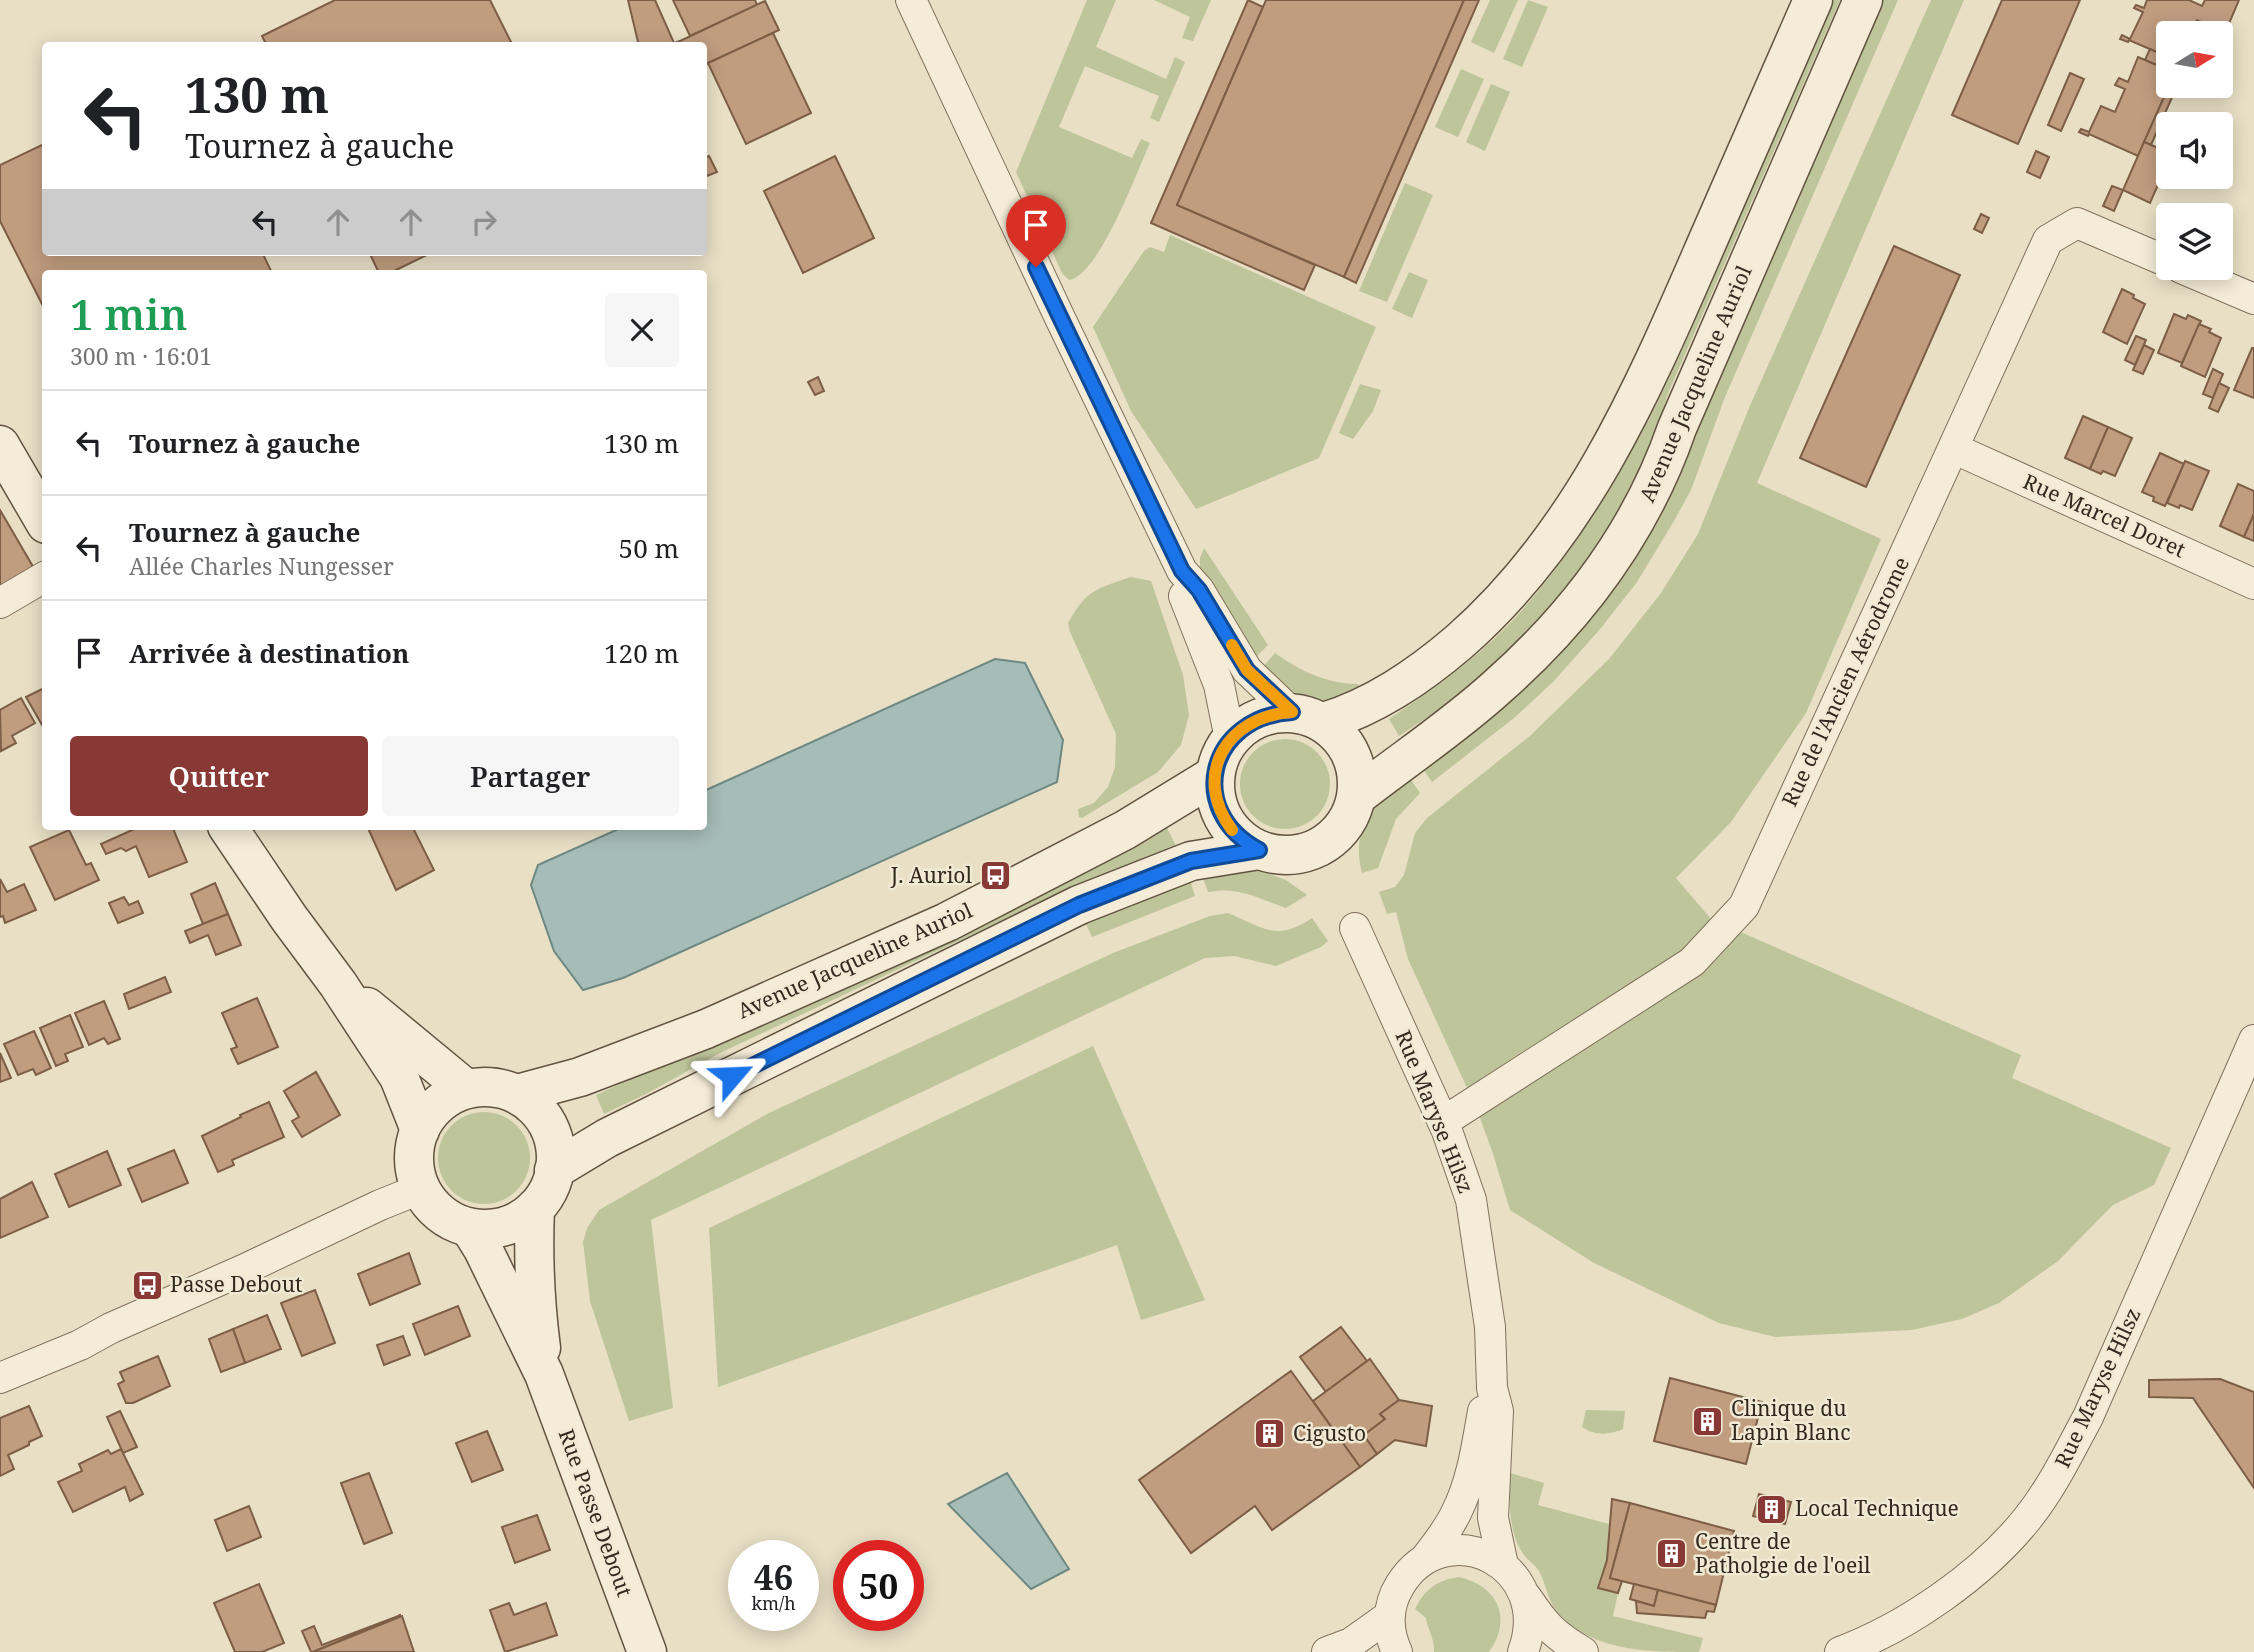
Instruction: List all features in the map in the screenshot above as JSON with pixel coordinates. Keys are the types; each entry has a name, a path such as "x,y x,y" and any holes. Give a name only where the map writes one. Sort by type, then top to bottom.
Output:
{"main road":[{"path":"1308,717 1337,733 1348,747 1355,762 1353,808 1333,838 1312,851 1288,856 1259,850 1245,843 1224,820 1215,790 1215,775 1220,756 1230,739 1242,727 1257,718 1274,713 1308,717 1373,703 1434,664 1499,604 1549,547 1580,500 1648,378 1813,0"},
{"name":"Avenue Jacqueline Auriol","path":"1353,808 1495,690 1536,651 1585,595 1628,534 1662,471 1683,416 1863,0"},
{"path":"0,417 42,473"},
{"path":"0,445 42,517"},
{"name":"Avenue Jacqueline Auriol","path":"517,1094 580,1077 706,1029 947,922 1095,846 1215,775"},
{"path":"230,830 338,984 399,1077 420,1130"},
{"path":"243,830 274,896"},
{"name":"Avenue Jacqueline Auriol","path":"554,1170 607,1138 1079,905 1191,861 1259,850"},
{"path":"338,984 465,1088"},
{"path":"465,1088 501,1088 517,1094 532,1104 544,1118 551,1135 555,1152 554,1170 548,1190 536,1208 524,1217 498,1228 470,1228 449,1220 432,1208 419,1189 414,1170 420,1130 435,1108 446,1098 465,1088"},
{"name":"Rue Passe Debout","path":"536,1208 536,1308 544,1374"},
{"name":"Rue Passe Debout","path":"470,1228 483,1249 544,1374 647,1652"}],"street":[{"path":"911,0 1182,571 1199,590 1247,670 1308,717"},
{"name":"Rue de l'Ancien Aérodrome","path":"1443,1122 1692,962 1744,906 1955,449 2048,240 2077,223 2156,257"},
{"path":"2209,280 2254,299"},
{"name":"Rue Marcel Doret","path":"1955,449 2254,583"},
{"path":"1182,571 1184,597 1199,629 1219,685 1230,739"},
{"path":"0,603 42,578"},
{"name":"Rue Maryse Hilsz","path":"1355,928 1443,1122 1471,1200 1490,1328 1492,1388 1498,1411 1493,1517 1503,1565"},
{"name":"Rue Maryse Hilsz","path":"1840,1652 1865,1643 1960,1583 1997,1552 2027,1519 2056,1477 2088,1417 2254,1040"},
{"path":"0,1378 80,1345 111,1328 419,1189"},
{"name":"Rue Maryse Hilsz","path":"1389,1616 1395,1593 1401,1583 1407,1574 1425,1559 1457,1512 1471,1469 1483,1411 1492,1388"},
{"path":"1425,1559 1444,1552 1465,1550 1485,1555 1503,1565 1517,1579 1546,1627 1583,1652"},
{"path":"1523,1652 1529,1636 1530,1616 1526,1597"},
{"path":"1327,1652 1351,1643 1389,1616"},
{"path":"1389,1616 1391,1639 1397,1652"}],"green space":[{"path":"1087,0 1116,0 1096,47 1166,79 1175,57 1185,62 1159,122 1150,118 1159,96 1085,66 1059,127 1132,158 1141,139 1150,143 1127,198 1104,242 1081,274 1069,280 1062,273 1016,172"},
{"path":"1154,0 1211,0 1193,41 1182,38 1190,17"},
{"path":"1490,0 1518,0 1494,53 1471,42"},
{"path":"1528,0 1548,7 1522,67 1503,59"},
{"path":"1834,0 1840,0 1669,391 1644,465 1599,545 1568,587 1517,644 1446,705 1399,736 1389,719 1460,668 1509,624 1545,583 1618,475 1679,358"},
{"path":"1869,0 1898,0 1725,397 1691,490 1674,521 1637,582 1553,682 1514,718 1432,782 1417,760 1581,611"},
{"path":"1931,0 1964,0 1757,483 1881,539 1806,713 1731,822 1676,878 1711,919 2021,1055 2012,1078 2171,1148 2154,1185 2113,1205 2058,1261 1999,1303 1962,1319 1912,1330 1775,1337 1719,1323 1594,1263 1510,1210 1478,1112 1408,959 1396,912 1387,914 1379,892 1395,887 1404,875 1415,833 1427,818 1531,735 1609,659 1661,593 1698,534 1749,408"},
{"path":"1461,69 1484,79 1458,137 1435,127"},
{"path":"1491,84 1510,92 1485,151 1466,142"},
{"path":"1405,183 1433,195 1387,302 1359,291"},
{"path":"1170,235 1376,327 1319,458 1196,509 1131,411 1093,327 1144,251 1150,247 1164,252"},
{"path":"1409,272 1428,280 1412,318 1392,309"},
{"path":"1360,384 1381,390 1373,411 1353,439 1339,433"},
{"path":"1204,548 1268,645 1252,661 1200,574 1200,558"},
{"path":"1131,577 1151,581 1183,675 1189,715 1181,745 1158,772 1082,818 1079,817 1078,809 1094,803 1108,787 1115,767 1116,734 1068,623 1087,597 1109,584"},
{"path":"1275,653 1314,675 1358,684 1363,698 1329,702 1292,692 1260,670"},
{"path":"1285,739 1302,743 1317,752 1326,767 1330,784 1326,801 1317,816 1302,825 1285,829 1268,825 1253,816 1244,801 1240,784 1244,767 1253,752 1268,743"},
{"path":"1405,771 1420,793 1396,819 1378,868 1362,873 1359,842 1362,828 1384,793"},
{"path":"1167,828 1176,846 1088,880 720,1053 604,1114 596,1095 1085,872"},
{"path":"1238,863 1286,880 1307,895 1286,908 1238,892 1208,892 1199,868"},
{"path":"1188,873 1195,896 1092,937 1081,913"},
{"path":"1228,913 1261,928 1279,931 1300,925 1312,918 1328,941 1321,947 1276,966 1234,956 1205,958 651,1220 673,1408 629,1421 590,1301 583,1242 587,1228 599,1210 769,1113 1113,953 1210,916"},
{"path":"1093,1046 1205,1300 1141,1320 1117,1245 718,1387 709,1228"},
{"path":"484,1112 502,1115 517,1125 527,1140 530,1158 527,1176 517,1191 502,1201 484,1204 466,1201 451,1191 441,1176 438,1158 441,1140 451,1125 466,1115"},
{"path":"1586,1410 1625,1411 1623,1429 1602,1434 1587,1430 1582,1427"},
{"path":"1510,1473 1544,1483 1538,1505 1609,1524 1607,1560 1599,1588 1618,1593 1613,1616 1703,1638 1699,1652 1638,1650 1618,1646 1582,1633 1567,1621 1553,1606 1539,1571 1524,1555 1515,1536 1511,1515"},
{"path":"1459,1577 1484,1588 1498,1605 1500,1627 1489,1652 1434,1652 1426,1618 1415,1609 1432,1587 1444,1580"}],"water":[{"path":"995,659 1025,663 1063,740 1057,782 623,978 583,990 554,951 531,885 538,865 616,830 707,830 707,790"},
{"path":"1007,1473 1069,1569 1031,1589 948,1504"}],"building":[{"path":"335,0 490,0 511,42 265,42 262,36"},
{"path":"628,0 655,0 674,42 638,42"},
{"path":"673,0 755,0 757,5 690,36"},
{"path":"1248,0 1263,7 1177,205 1315,265 1304,290 1151,223"},
{"path":"1266,0 1464,0 1344,277 1177,205"},
{"path":"1464,0 1479,0 1356,283 1344,277"},
{"path":"2002,0 2080,0 2018,144 1952,115"},
{"path":"2147,0 2189,0 2202,6 2205,0 2239,0 2230,21 2156,21 2156,52 2120,39 2122,35 2130,39 2143,12 2134,8 2136,5 2144,8"},
{"path":"765,1 779,30 707,64 707,42 680,41"},
{"path":"773,33 811,113 746,144 708,63"},
{"path":"2150,49 2156,52 2156,65 2145,60"},
{"path":"2138,57 2156,65 2156,98 2164,98 2138,156 2079,132 2081,129 2089,132 2101,106 2115,112 2125,89 2115,85 2119,78 2128,82"},
{"path":"2070,73 2084,79 2061,131 2048,125"},
{"path":"2164,98 2172,98 2166,112 2157,112"},
{"path":"2156,115 2156,134 2151,145 2144,142"},
{"path":"2144,142 2156,147 2156,189 2150,203 2123,190"},
{"path":"42,145 42,256 264,256 271,270 42,270 42,304 0,221 0,165"},
{"path":"2036,151 2049,157 2040,178 2027,172"},
{"path":"709,156 717,172 707,176"},
{"path":"835,156 874,238 803,273 764,191"},
{"path":"2112,186 2123,190 2114,211 2103,206"},
{"path":"1981,214 1989,218 1982,233 1974,229"},
{"path":"1894,246 1960,275 1866,487 1800,458"},
{"path":"371,256 425,256 396,270 378,270"},
{"path":"2122,289 2145,304 2127,344 2103,332"},
{"path":"2174,314 2186,319 2188,315 2201,321 2182,363 2158,353"},
{"path":"2199,324 2211,329 2209,332 2221,338 2205,377 2181,366"},
{"path":"2136,336 2146,340 2135,365 2125,360"},
{"path":"2144,345 2154,350 2143,374 2133,370"},
{"path":"2254,348 2254,398 2234,390"},
{"path":"2213,369 2223,374 2213,398 2203,394"},
{"path":"818,377 824,391 815,395 808,382"},
{"path":"2219,383 2229,388 2218,412 2209,408"},
{"path":"2083,416 2108,427 2090,469 2065,458"},
{"path":"2108,427 2132,438 2115,476 2090,469"},
{"path":"2160,453 2184,464 2165,506 2142,492"},
{"path":"2185,461 2209,471 2192,510 2167,503"},
{"path":"2238,484 2254,491 2254,514 2244,537 2220,526"},
{"path":"0,510 35,570 0,590"},
{"path":"2254,514 2254,541 2244,537"},
{"path":"42,689 42,725 26,697"},
{"path":"21,698 35,723 12,736 16,743 1,751 0,710"},
{"path":"69,830 86,865 91,863 99,880 55,900 30,847"},
{"path":"132,830 174,830 187,862 149,877 136,846 126,851 121,848 106,854 101,844"},
{"path":"369,830 414,830 434,870 396,890"},
{"path":"0,879 7,892 24,884 36,910 5,923 3,916 0,917"},
{"path":"215,883 228,914 203,924 191,894"},
{"path":"124,897 129,905 138,901 143,913 118,923 109,903"},
{"path":"228,914 241,945 216,955 208,935 190,943 185,931"},
{"path":"165,977 171,992 129,1009 124,994"},
{"path":"257,998 278,1047 238,1064 231,1049 237,1047 222,1013"},
{"path":"104,1001 120,1039 108,1044 104,1038 89,1045 75,1013"},
{"path":"70,1015 83,1047 65,1054 68,1061 56,1066 40,1028"},
{"path":"34,1031 51,1068 36,1075 33,1069 18,1075 4,1044"},
{"path":"0,1053 11,1078 0,1082"},
{"path":"316,1072 340,1115 302,1137 292,1121 299,1117 284,1091"},
{"path":"269,1102 284,1137 232,1160 234,1165 218,1172 202,1136"},
{"path":"174,1150 188,1183 142,1202 128,1169"},
{"path":"107,1151 121,1185 69,1207 55,1174"},
{"path":"32,1182 48,1217 0,1238 0,1199"},
{"path":"409,1253 420,1284 370,1305 358,1274"},
{"path":"157,1278 159,1284 139,1291 137,1286"},
{"path":"315,1290 335,1343 302,1356 281,1303"},
{"path":"458,1306 470,1336 425,1355 413,1324"},
{"path":"267,1315 281,1349 245,1363 233,1329"},
{"path":"1341,1327 1367,1361 1326,1392 1300,1357"},
{"path":"233,1329 245,1363 221,1372 209,1339"},
{"path":"403,1336 410,1355 384,1365 377,1345"},
{"path":"158,1356 170,1386 133,1403 126,1403 118,1384 124,1381 120,1372"},
{"path":"1370,1359 1399,1400 1380,1414 1385,1419 1364,1435 1377,1454 1360,1467 1313,1401"},
{"name":"Cigusto","path":"1291,1371 1360,1467 1272,1530 1255,1506 1191,1553 1139,1480"},
{"name":"Clinique du Lapin Blanc","path":"1670,1378 1762,1402 1746,1464 1654,1441"},
{"path":"2220,1379 2254,1392 2254,1488 2193,1398 2149,1397 2149,1380"},
{"path":"1399,1400 1432,1406 1426,1446 1395,1440 1377,1454 1364,1435 1385,1419 1380,1414"},
{"path":"29,1406 42,1436 8,1455 14,1469 0,1476 0,1418"},
{"path":"120,1411 137,1447 123,1453 107,1417"},
{"path":"487,1431 503,1470 472,1482 456,1443"},
{"path":"121,1449 143,1494 130,1501 125,1487 73,1512 58,1482 82,1471 79,1464 108,1450 111,1454"},
{"path":"369,1473 392,1533 364,1544 341,1483"},
{"name":"Local Technique","path":"1759,1494 1791,1502 1785,1524 1753,1516"},
{"path":"1612,1499 1630,1503 1610,1578 1622,1581 1618,1593 1598,1588 1607,1560"},
{"name":"Centre de Patholgie de l'oeil","path":"1630,1503 1734,1531 1716,1605 1610,1578"},
{"path":"249,1506 261,1537 227,1551 215,1520"},
{"path":"537,1515 550,1550 515,1563 502,1527"},
{"path":"259,1584 284,1643 262,1652 235,1652 214,1603"},
{"path":"1634,1584 1658,1590 1654,1606 1630,1599"},
{"path":"1658,1590 1716,1605 1714,1612 1707,1611 1705,1618 1637,1613 1636,1601 1654,1606"},
{"path":"509,1603 514,1615 546,1603 557,1635 505,1652 490,1610"},
{"path":"401,1615 313,1652 302,1631 314,1626 322,1645"},
{"path":"402,1616 414,1652 313,1652"}],"slow traffic":[{"path":"1232,645 1247,670 1292,712 1257,718 1242,727 1230,739 1220,756 1215,775 1215,790 1218,806 1232,830"}],"place":[{"name":"J. Auriol","path":"995,876"},
{"name":"Passe Debout","path":"147,1285"},
{"name":"Clinique du Lapin Blanc","path":"1708,1421"},
{"name":"Cigusto","path":"1270,1434"},
{"name":"Local Technique","path":"1772,1509"},
{"name":"Centre de Patholgie de l'oeil","path":"1672,1554"}],"route":[{"path":"732,1076 1079,905 1191,861 1259,850 1245,843 1224,820 1218,806 1215,775 1220,756 1230,739 1242,727 1257,718 1292,712 1247,670 1199,590 1182,571 1036,267"}]}
